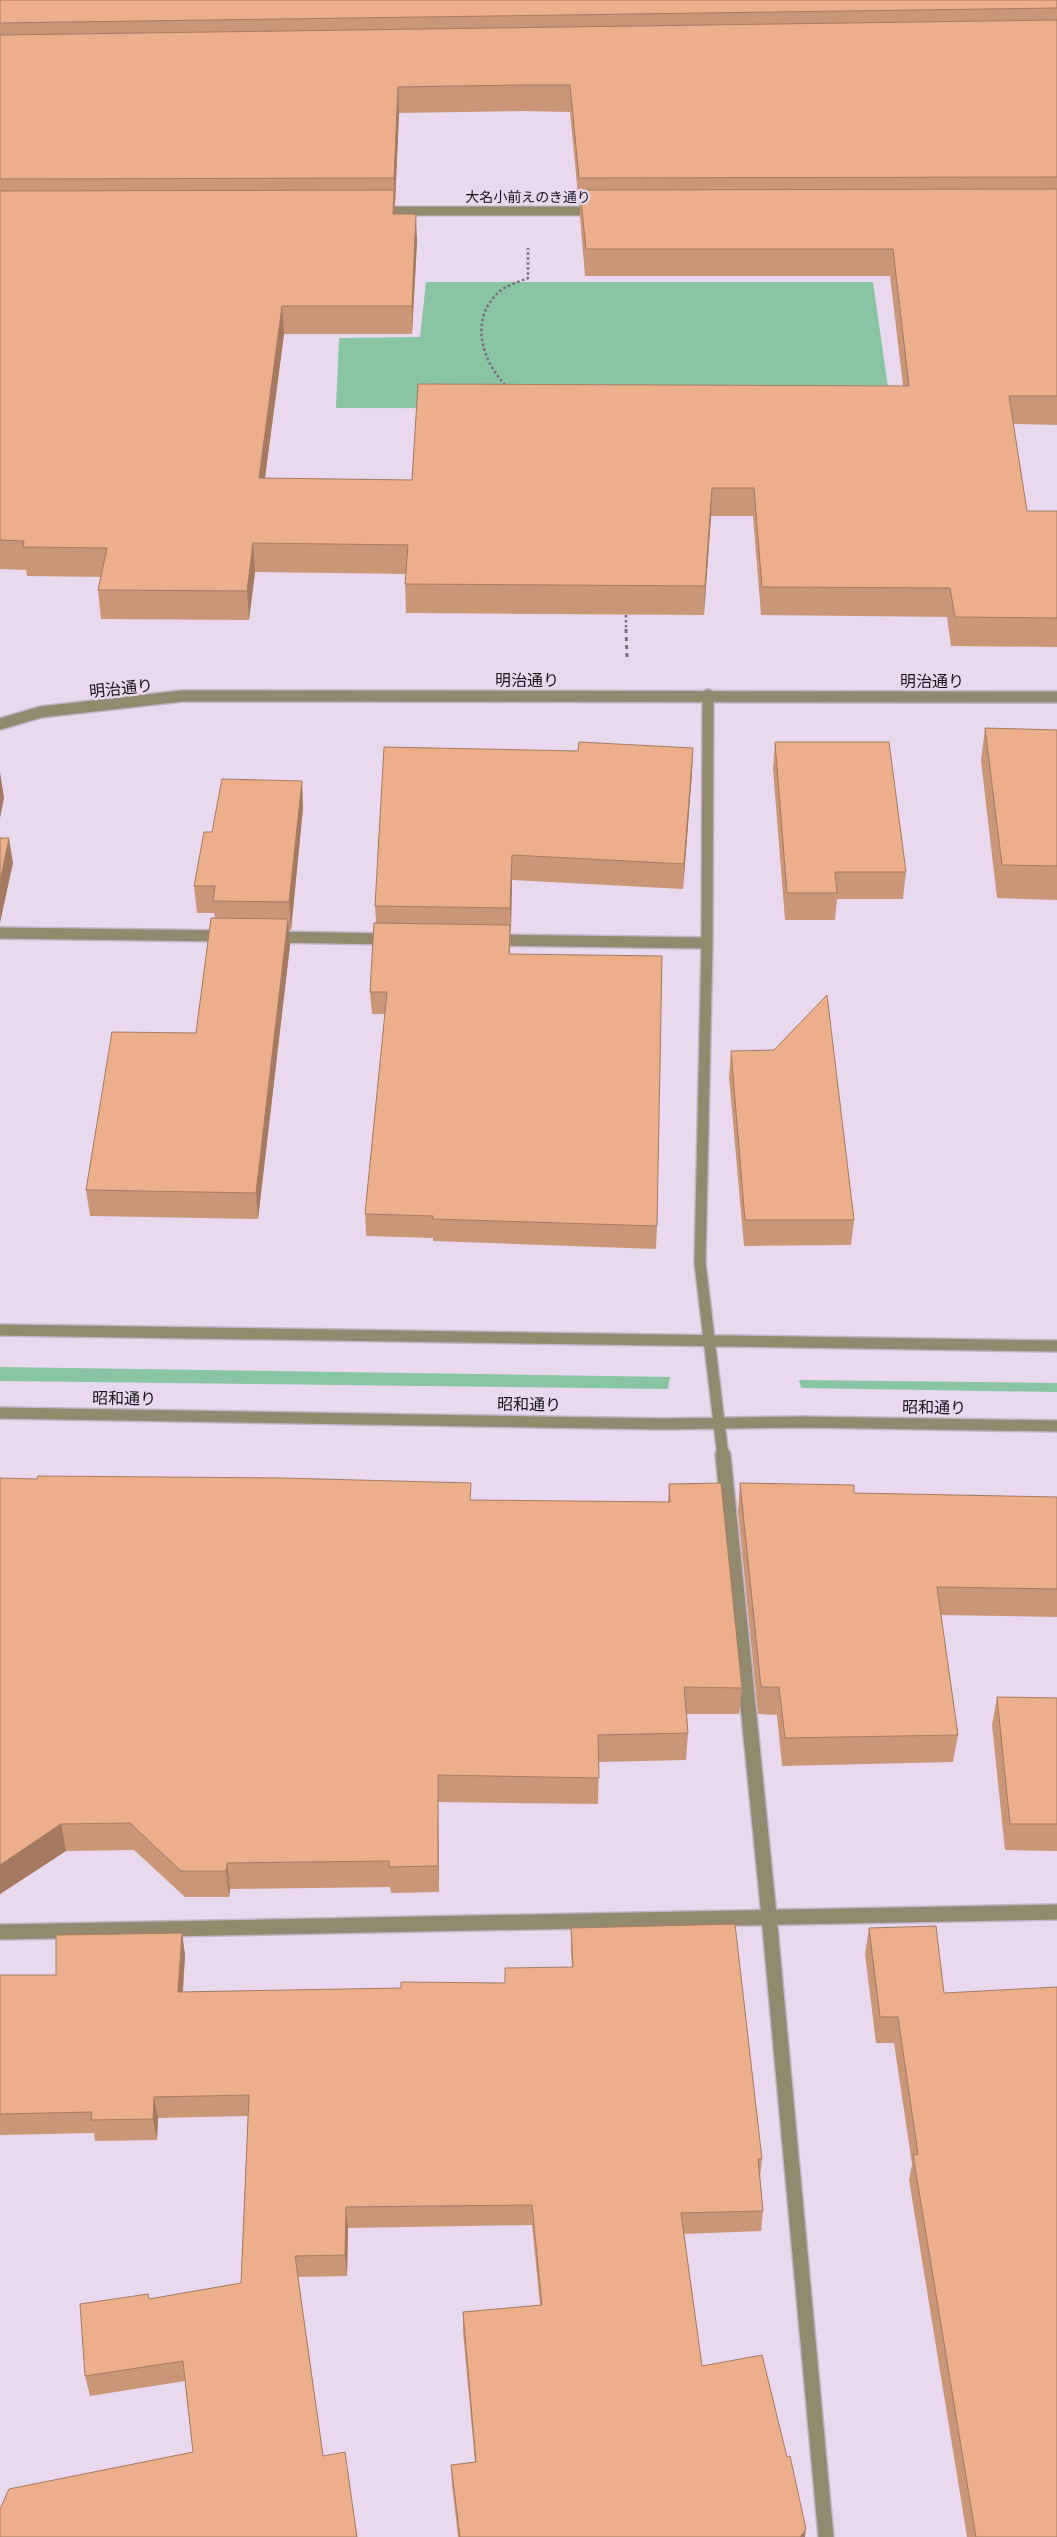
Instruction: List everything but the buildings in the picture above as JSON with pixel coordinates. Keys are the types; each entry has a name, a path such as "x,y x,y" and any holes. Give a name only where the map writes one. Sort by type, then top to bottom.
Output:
{"street":[{"name":"大名小前えのき通り","path":"369,211 608,210"},
{"name":"明治通り","path":"0,724 41,712 182,696 708,695 1057,697"},
{"path":"708,695 707,943 700,1263 719,1424 769,1916 826,2537"},
{"path":"0,933 239,937"},
{"path":"259,937 398,939"},
{"path":"488,940 707,943"},
{"path":"0,1330 1057,1346"},
{"name":"昭和通り","path":"0,1413 719,1424 803,1422 1057,1426"},
{"path":"0,1932 1057,1912"}],"path":[{"path":"510,390 492,374 480,342 482,317 500,291 528,278 528,243"},
{"path":"626,615 627,657"}],"green space":[{"path":"426,282 873,282 891,409 336,408 339,338 420,337"},
{"path":"0,1367 670,1377 668,1389 0,1381"},
{"path":"799,1380 1057,1383 1057,1392 801,1388"}]}
